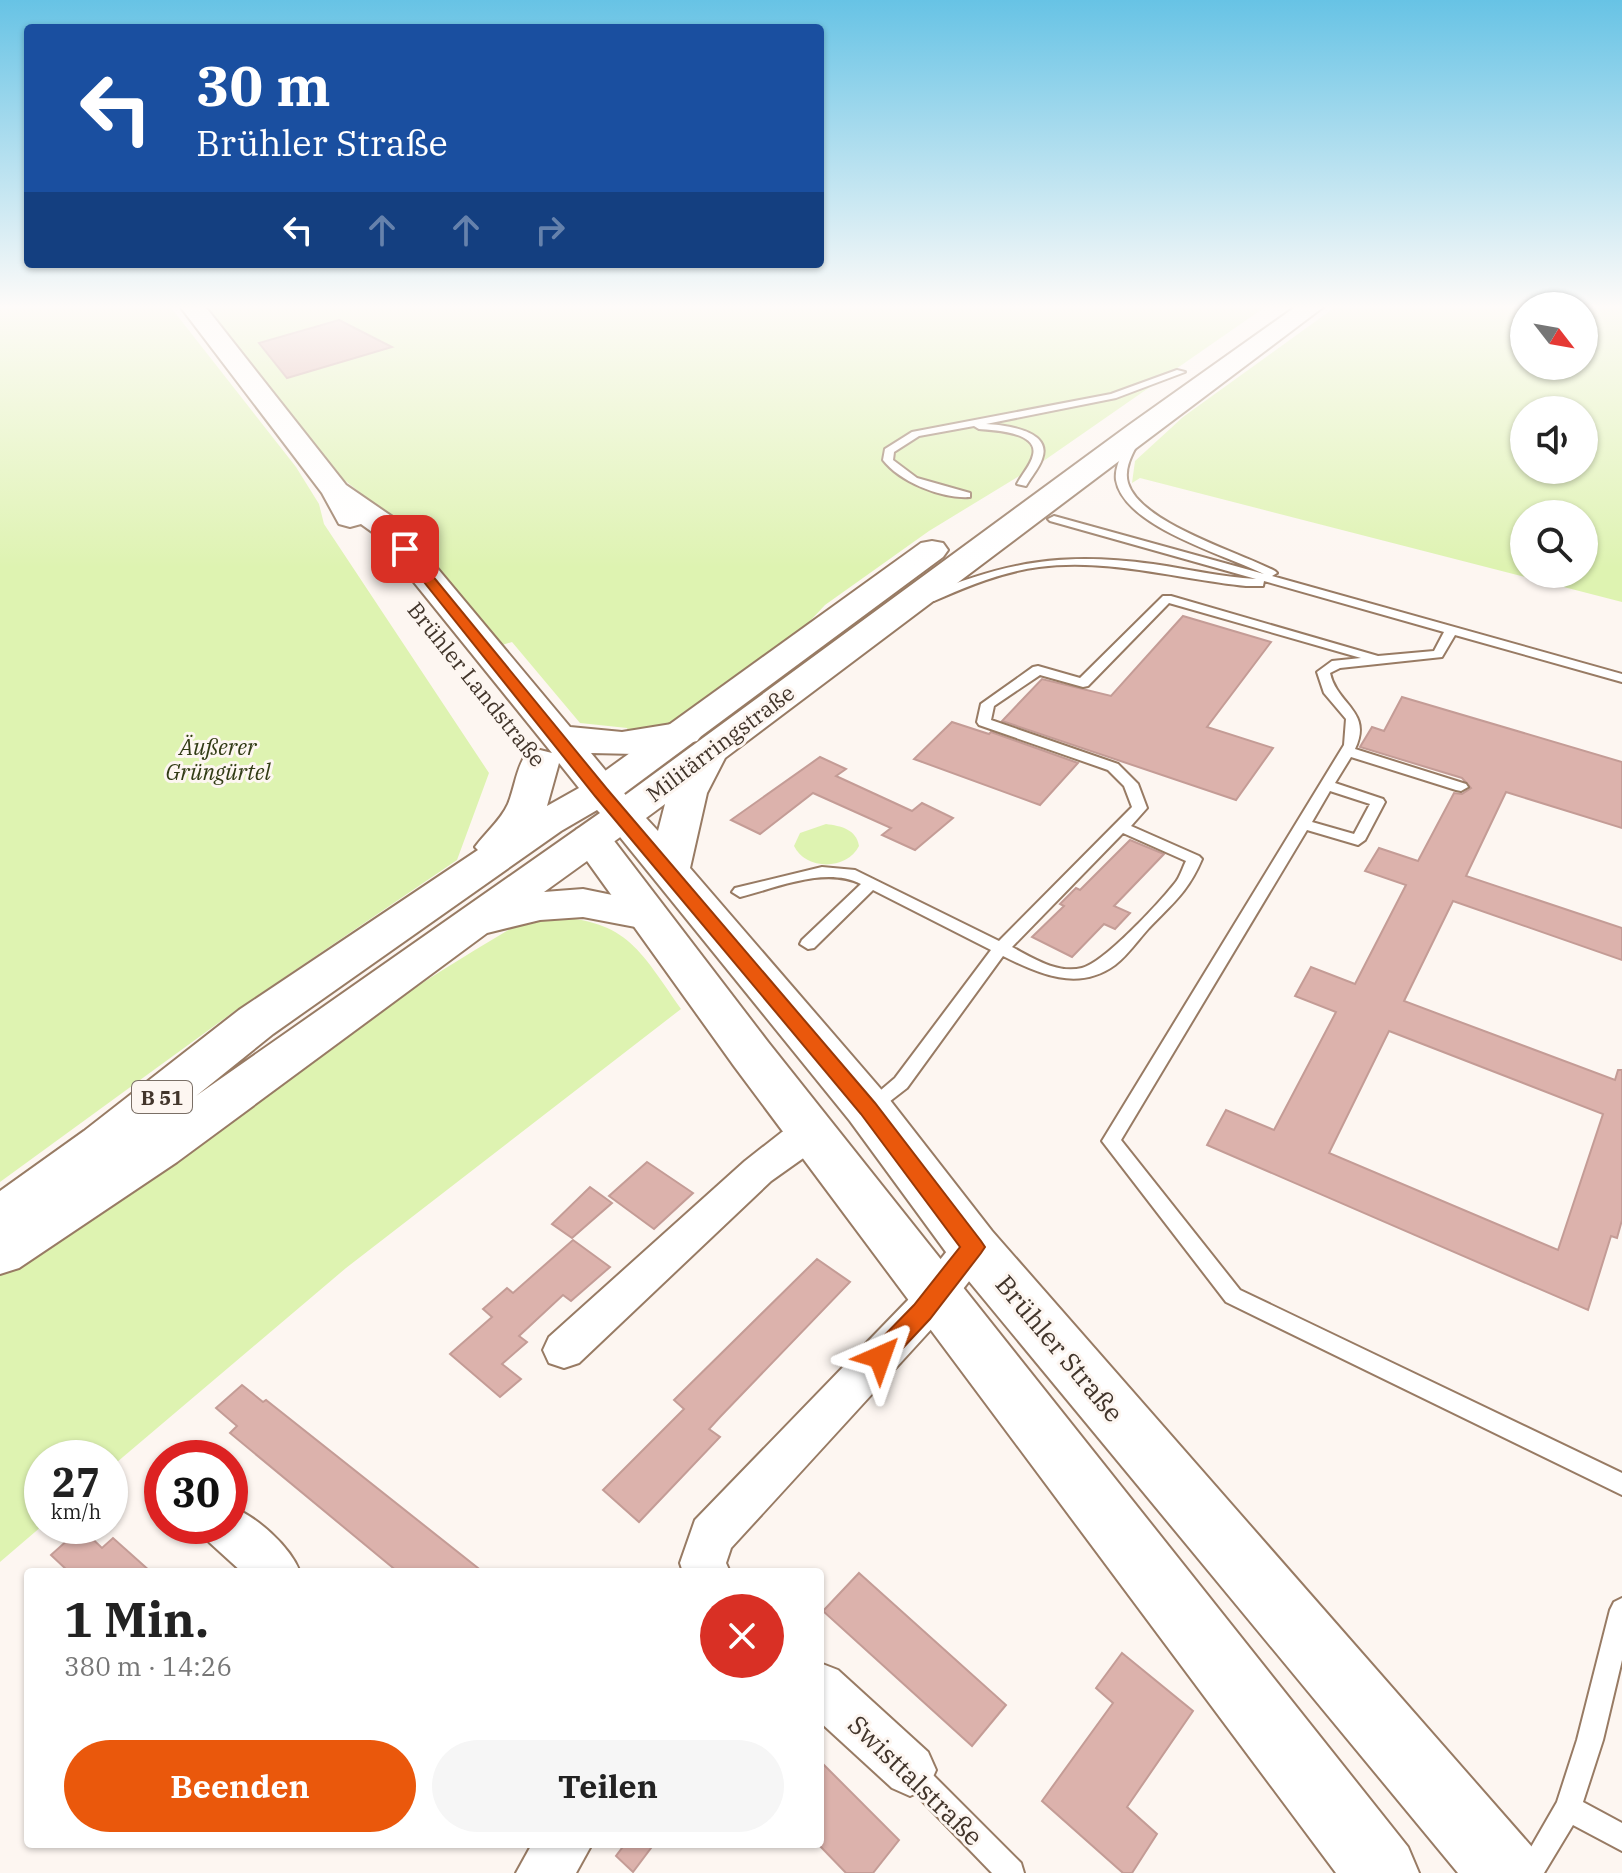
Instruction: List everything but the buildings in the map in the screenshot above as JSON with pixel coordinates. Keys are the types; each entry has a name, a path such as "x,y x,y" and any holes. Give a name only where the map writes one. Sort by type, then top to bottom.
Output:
{"main road":[{"name":"Brühler Landstraße","path":"259,392 336,491 386,527 598,813"},
{"name":"Militärringstraße","path":"0,1252 80,1204 469,927 598,813 699,740 1022,484 1151,392"},
{"name":"Militärringstraße","path":"699,740 900,611 1193,392"},
{"path":"549,749 699,740 668,872"},
{"name":"B 51","path":"475,872 526,809 549,749"},
{"name":"Militärringstraße","path":"0,1220 102,1145 256,1022 547,822 598,813"},
{"name":"Brühler Straße","path":"598,813 668,872 868,1108 954,1270 1382,1873"},
{"name":"Brühler Straße","path":"598,813 646,915 813,1132 954,1270 1506,1873"},
{"name":"B 51","path":"469,927 539,906 583,903 646,915"},
{"path":"813,1132 868,1108"}],"street":[{"path":"564,1350 758,1171 813,1132"},
{"path":"705,1568 703,1563 711,1536 922,1312 954,1270"},
{"path":"245,1544 272,1568"},
{"name":"Swisttalstraße","path":"824,1692 910,1770"},
{"path":"543,1873 562,1848"}],"lane":[{"path":"966,495 909,478 895,470 888,460 889,451 916,434 1123,392"},
{"path":"953,425 997,427 1030,437 1038,445 1039,455 1022,484"},
{"path":"1139,431 1125,461 1121,479 1125,491 1141,510 1172,528 1251,562 1289,584"},
{"path":"1054,519 1622,678"},
{"path":"900,611 976,577 1033,562 1072,559 1159,568 1236,582 1289,584"},
{"path":"868,1108 901,1083 1000,949 1140,808 1131,784 1113,767 984,722 988,704 1038,670 1083,683 1167,599 1381,660"},
{"path":"1452,629 1438,654 1337,664 1323,672 1325,686 1354,716 1356,727 1347,751 1111,1141 1233,1296 1622,1484"},
{"path":"1347,751 1461,787"},
{"path":"1303,824 1358,840 1378,802 1327,785"},
{"path":"740,892 822,872 855,875 1040,968 1063,974 1086,973 1109,961 1184,883 1194,859 1121,827"},
{"path":"808,944 872,883"},
{"path":"1529,1873 1568,1808 1590,1740 1622,1610"},
{"name":"Swisttalstraße","path":"910,1770 1011,1873"},
{"path":"1568,1808 1622,1838"}],"green space":[{"name":"Äußerer Grüngürtel","path":"0,392 238,392 296,467 319,504 324,524 489,773 457,860 232,1013 0,1182"},
{"path":"271,392 1142,392 1042,462 929,531 825,605 796,636 673,722 652,732 630,737 627,728 580,723 512,642 499,646 387,514 338,475"},
{"path":"1217,392 1622,392 1622,602 1568,588 1598,588 1598,500 1510,500 1510,573 1140,478 1132,483 1135,461 1183,417"},
{"path":"826,824 847,829 855,836 859,846 845,860 817,863 808,860 794,846 800,833"},
{"path":"534,915 588,922 623,937 637,950 681,1009 346,1268 128,1453 128,1440 24,1440 24,1541 0,1562 0,1271 397,999"}],"route":[{"path":"405,549 601,792 868,1108 973,1247 922,1312 880,1357"}]}
